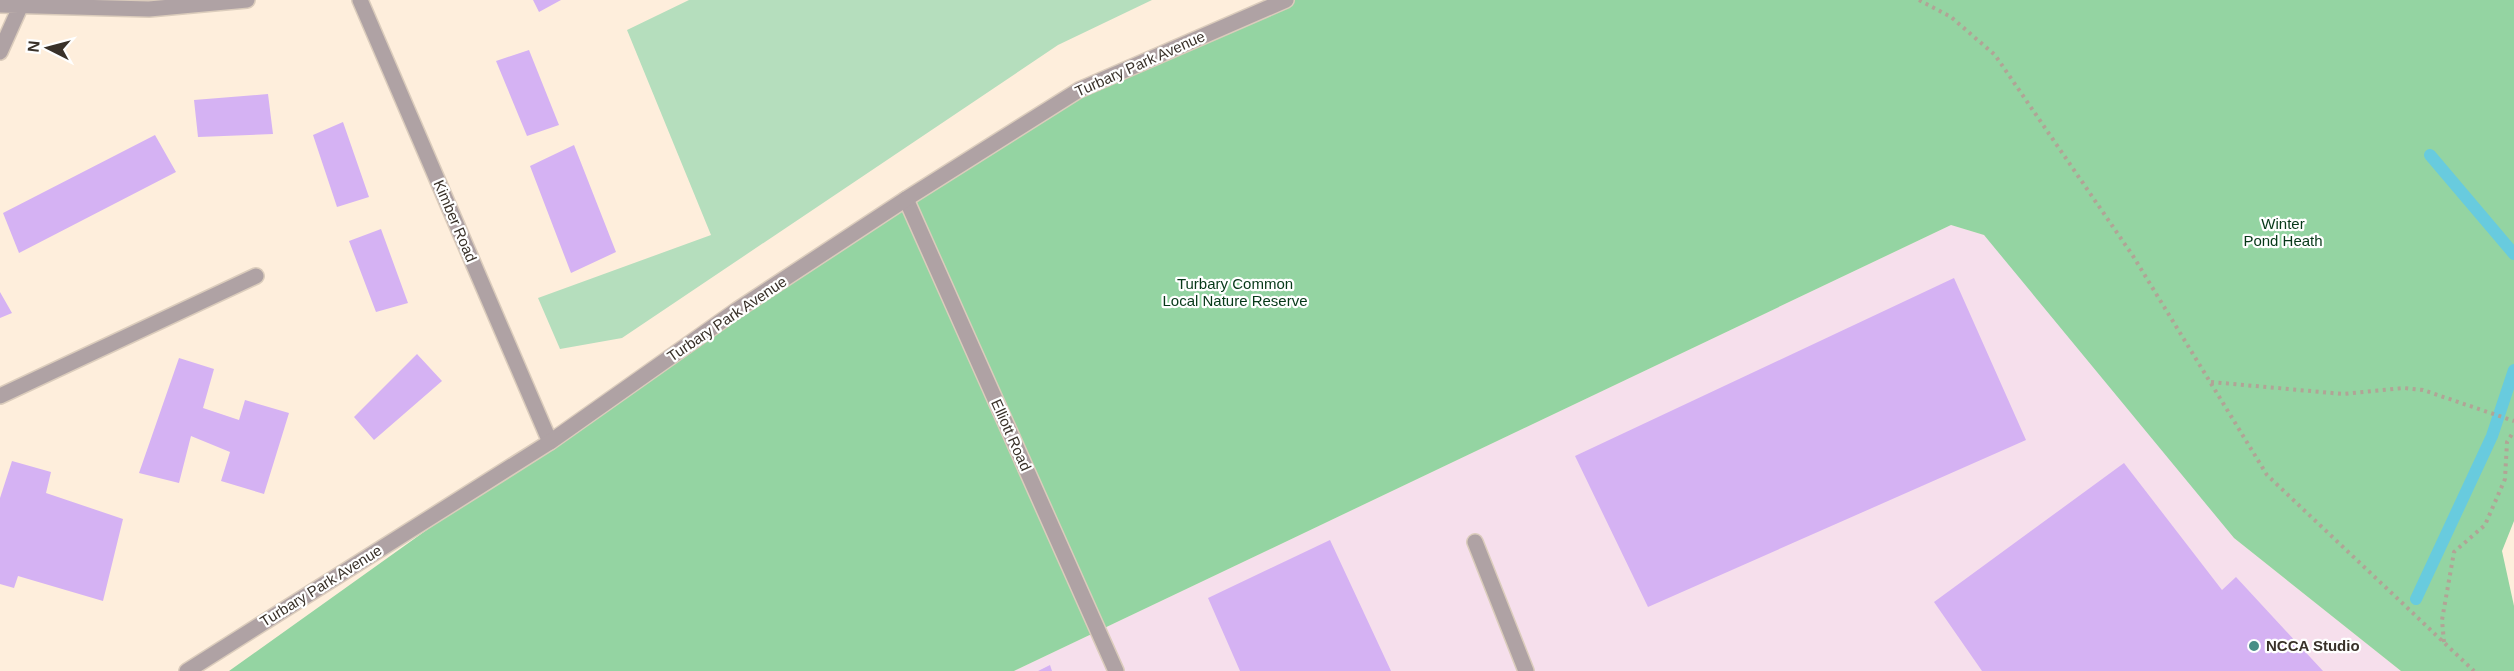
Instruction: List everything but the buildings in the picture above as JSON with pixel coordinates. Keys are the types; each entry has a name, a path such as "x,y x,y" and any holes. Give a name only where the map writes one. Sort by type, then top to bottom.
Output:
{"street":[{"path":"0,5 21,3 149,9 247,0"},
{"name":"Kimber Road","path":"360,0 550,442"},
{"name":"Turbary Park Avenue","path":"187,671 550,442 737,310 906,199 1079,90 1286,0"},
{"path":"0,52 21,3"},
{"name":"Elliott Road","path":"906,199 1116,671"},
{"path":"0,396 256,276"},
{"path":"1474,542 1526,671"}],"path":[{"path":"1919,0 1951,17 1995,55 2133,256 2267,475 2474,671"},
{"path":"2210,382 2343,394 2404,387 2423,390 2514,421"},
{"path":"2444,643 2442,620 2454,552 2485,525 2505,478 2507,442 2514,431"}],"shaded area":[{"path":"1951,225 1984,235 2072,325 2234,538 2401,671 1014,671"}],"green space":[{"path":"689,0 1152,0 1058,45 622,338 560,349 538,298 711,235 627,30"},
{"name":"Turbary Common Local Nature Reserve","path":"1286,0 2514,0 2514,521 2502,551 2514,606 2514,671 2401,671 2234,538 1984,235 1951,225 1014,671 229,671 550,442 1079,90"}],"waterway":[{"path":"2430,155 2514,254"},
{"path":"2416,599 2492,436 2514,370"}],"place":[{"name":"NCCA Studio","path":"2254,646"}],"park label":[{"name":"Winter Pond Heath","path":"2283,232"}]}
